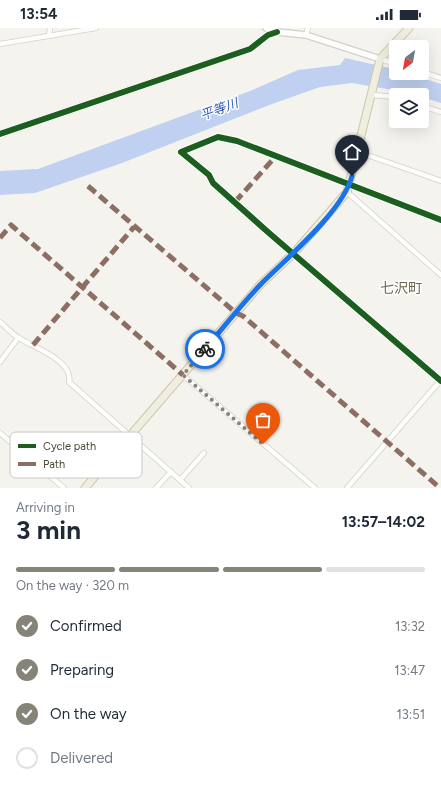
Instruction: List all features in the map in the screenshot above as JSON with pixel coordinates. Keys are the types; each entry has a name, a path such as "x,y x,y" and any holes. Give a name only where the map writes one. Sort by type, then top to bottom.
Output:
{"highway":[{"path":"134,432 260,285 294,253 348,189 380,60 409,28"},
{"path":"85,488 94,478"}],"street":[{"path":"49,36 50,28"},
{"path":"0,44 96,28"},
{"path":"266,28 278,32 306,35 389,62"},
{"path":"306,35 308,28"},
{"path":"0,134 250,49 268,35 278,32"},
{"path":"429,74 441,78"},
{"path":"372,94 389,96"},
{"path":"429,108 441,112"},
{"path":"347,488 441,381 269,233 214,182 209,175 181,152 218,138 237,141 297,164 348,189 441,220"},
{"path":"357,154 367,155 441,181"},
{"path":"348,189 441,275"},
{"path":"0,322 18,338 49,354 68,369 71,376 69,382 124,432"},
{"path":"0,362 18,338"},
{"path":"183,375 315,488"},
{"path":"0,433 10,442"},
{"path":"142,447 189,488"},
{"path":"180,480 204,453"},
{"path":"156,488 171,472"},
{"path":"52,478 64,488"}],"water":[{"name":"平等川","path":"345,58 389,68 389,80 428,80 441,84 441,103 429,99 429,88 389,88 389,89 352,83 320,87 272,104 122,163 35,193 0,195 0,171 38,169 250,91 298,70 340,65"}],"marked path":[{"path":"235,202 276,156"},
{"path":"88,186 236,313 243,316 440,488"},
{"path":"0,238 11,225 183,375"},
{"path":"33,345 134,227"}],"cycle path":[{"path":"0,134 250,49 268,35 277,32"},
{"path":"441,220 237,141 218,137 181,152 209,175 213,183 269,233 441,381"}],"way so far":[{"path":"205,349 183,375 263,444"}],"district":[{"name":"七沢町","path":"401,288"}],"route":[{"path":"205,349 260,285 294,253 334,209 347,192 352,176"}]}
